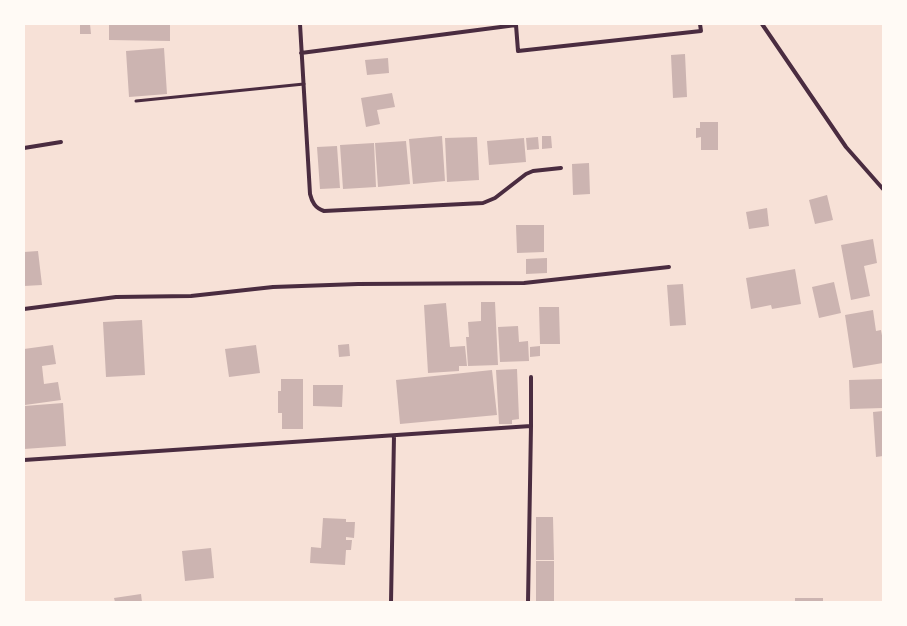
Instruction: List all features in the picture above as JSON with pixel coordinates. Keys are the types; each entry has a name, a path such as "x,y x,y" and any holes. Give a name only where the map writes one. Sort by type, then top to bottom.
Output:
{"street":[{"path":"300,24 310,194 316,207 322,210 483,202 496,198 526,174 534,171 561,168"},
{"path":"301,52 516,25 518,51 701,31 700,24"},
{"path":"762,24 846,147 883,189"},
{"path":"24,148 61,142"},
{"path":"24,309 116,297 191,296 273,287 358,284 524,283 670,266"},
{"path":"528,602 531,378"},
{"path":"24,460 531,426"},
{"path":"391,602 394,436"}],"lane":[{"path":"136,102 304,84"}],"building":[{"path":"80,24 90,24 91,34 80,34"},
{"path":"109,24 170,24 170,41 109,40"},
{"path":"164,48 167,94 129,97 126,51"},
{"path":"685,54 687,97 673,98 671,55"},
{"path":"388,58 389,73 367,75 365,60"},
{"path":"392,93 395,107 377,110 380,124 366,127 361,98"},
{"path":"700,122 718,122 718,150 701,150 701,137 696,138 696,128 700,128"},
{"path":"442,136 445,181 413,184 409,139"},
{"path":"542,136 551,136 552,148 542,149"},
{"path":"477,137 479,180 447,182 445,138"},
{"path":"538,137 539,149 527,150 526,138"},
{"path":"524,138 526,162 489,165 487,141"},
{"path":"406,141 410,184 378,187 375,143"},
{"path":"374,143 376,187 343,189 340,145"},
{"path":"337,146 340,188 320,189 317,147"},
{"path":"589,163 590,194 573,195 572,164"},
{"path":"827,195 833,220 815,224 809,200"},
{"path":"767,208 769,226 749,229 746,212"},
{"path":"516,225 544,225 544,252 517,253"},
{"path":"873,239 877,263 864,266 870,296 851,300 841,245"},
{"path":"38,251 42,285 24,286 24,252"},
{"path":"547,258 547,273 526,274 526,259"},
{"path":"795,269 801,304 772,309 771,305 751,309 746,278"},
{"path":"834,282 841,313 819,318 812,287"},
{"path":"683,284 686,325 670,326 667,285"},
{"path":"481,302 495,302 498,365 468,366 466,337 469,337 468,322 481,321"},
{"path":"446,303 450,347 465,346 467,366 459,366 459,371 428,373 424,305"},
{"path":"539,307 559,307 560,344 540,344"},
{"path":"873,310 876,331 881,330 883,341 883,363 853,368 845,315"},
{"path":"142,320 145,375 106,377 103,322"},
{"path":"518,326 519,342 528,341 529,361 500,362 498,327"},
{"path":"349,344 350,356 339,357 338,345"},
{"path":"53,345 56,364 42,366 44,384 58,382 61,400 25,405 24,349"},
{"path":"256,345 260,373 229,377 225,349"},
{"path":"540,346 540,356 530,357 530,347"},
{"path":"517,369 519,419 512,420 512,424 499,424 496,370"},
{"path":"492,370 497,415 400,424 396,380"},
{"path":"281,379 303,379 303,429 282,429 282,413 278,413 278,391 281,391"},
{"path":"883,379 883,408 850,409 849,380"},
{"path":"313,385 343,385 342,407 313,406"},
{"path":"63,403 66,446 24,449 24,406"},
{"path":"883,411 883,456 876,457 873,412"},
{"path":"536,517 553,517 554,560 536,560"},
{"path":"323,518 346,519 346,522 355,522 354,538 346,537 346,540 352,540 351,550 346,550 345,565 310,563 311,547 321,548"},
{"path":"211,548 214,578 185,581 182,551"},
{"path":"536,561 554,561 554,602 536,602"},
{"path":"141,594 142,602 115,602 114,598"},
{"path":"795,598 823,598 823,602 795,602"}]}
